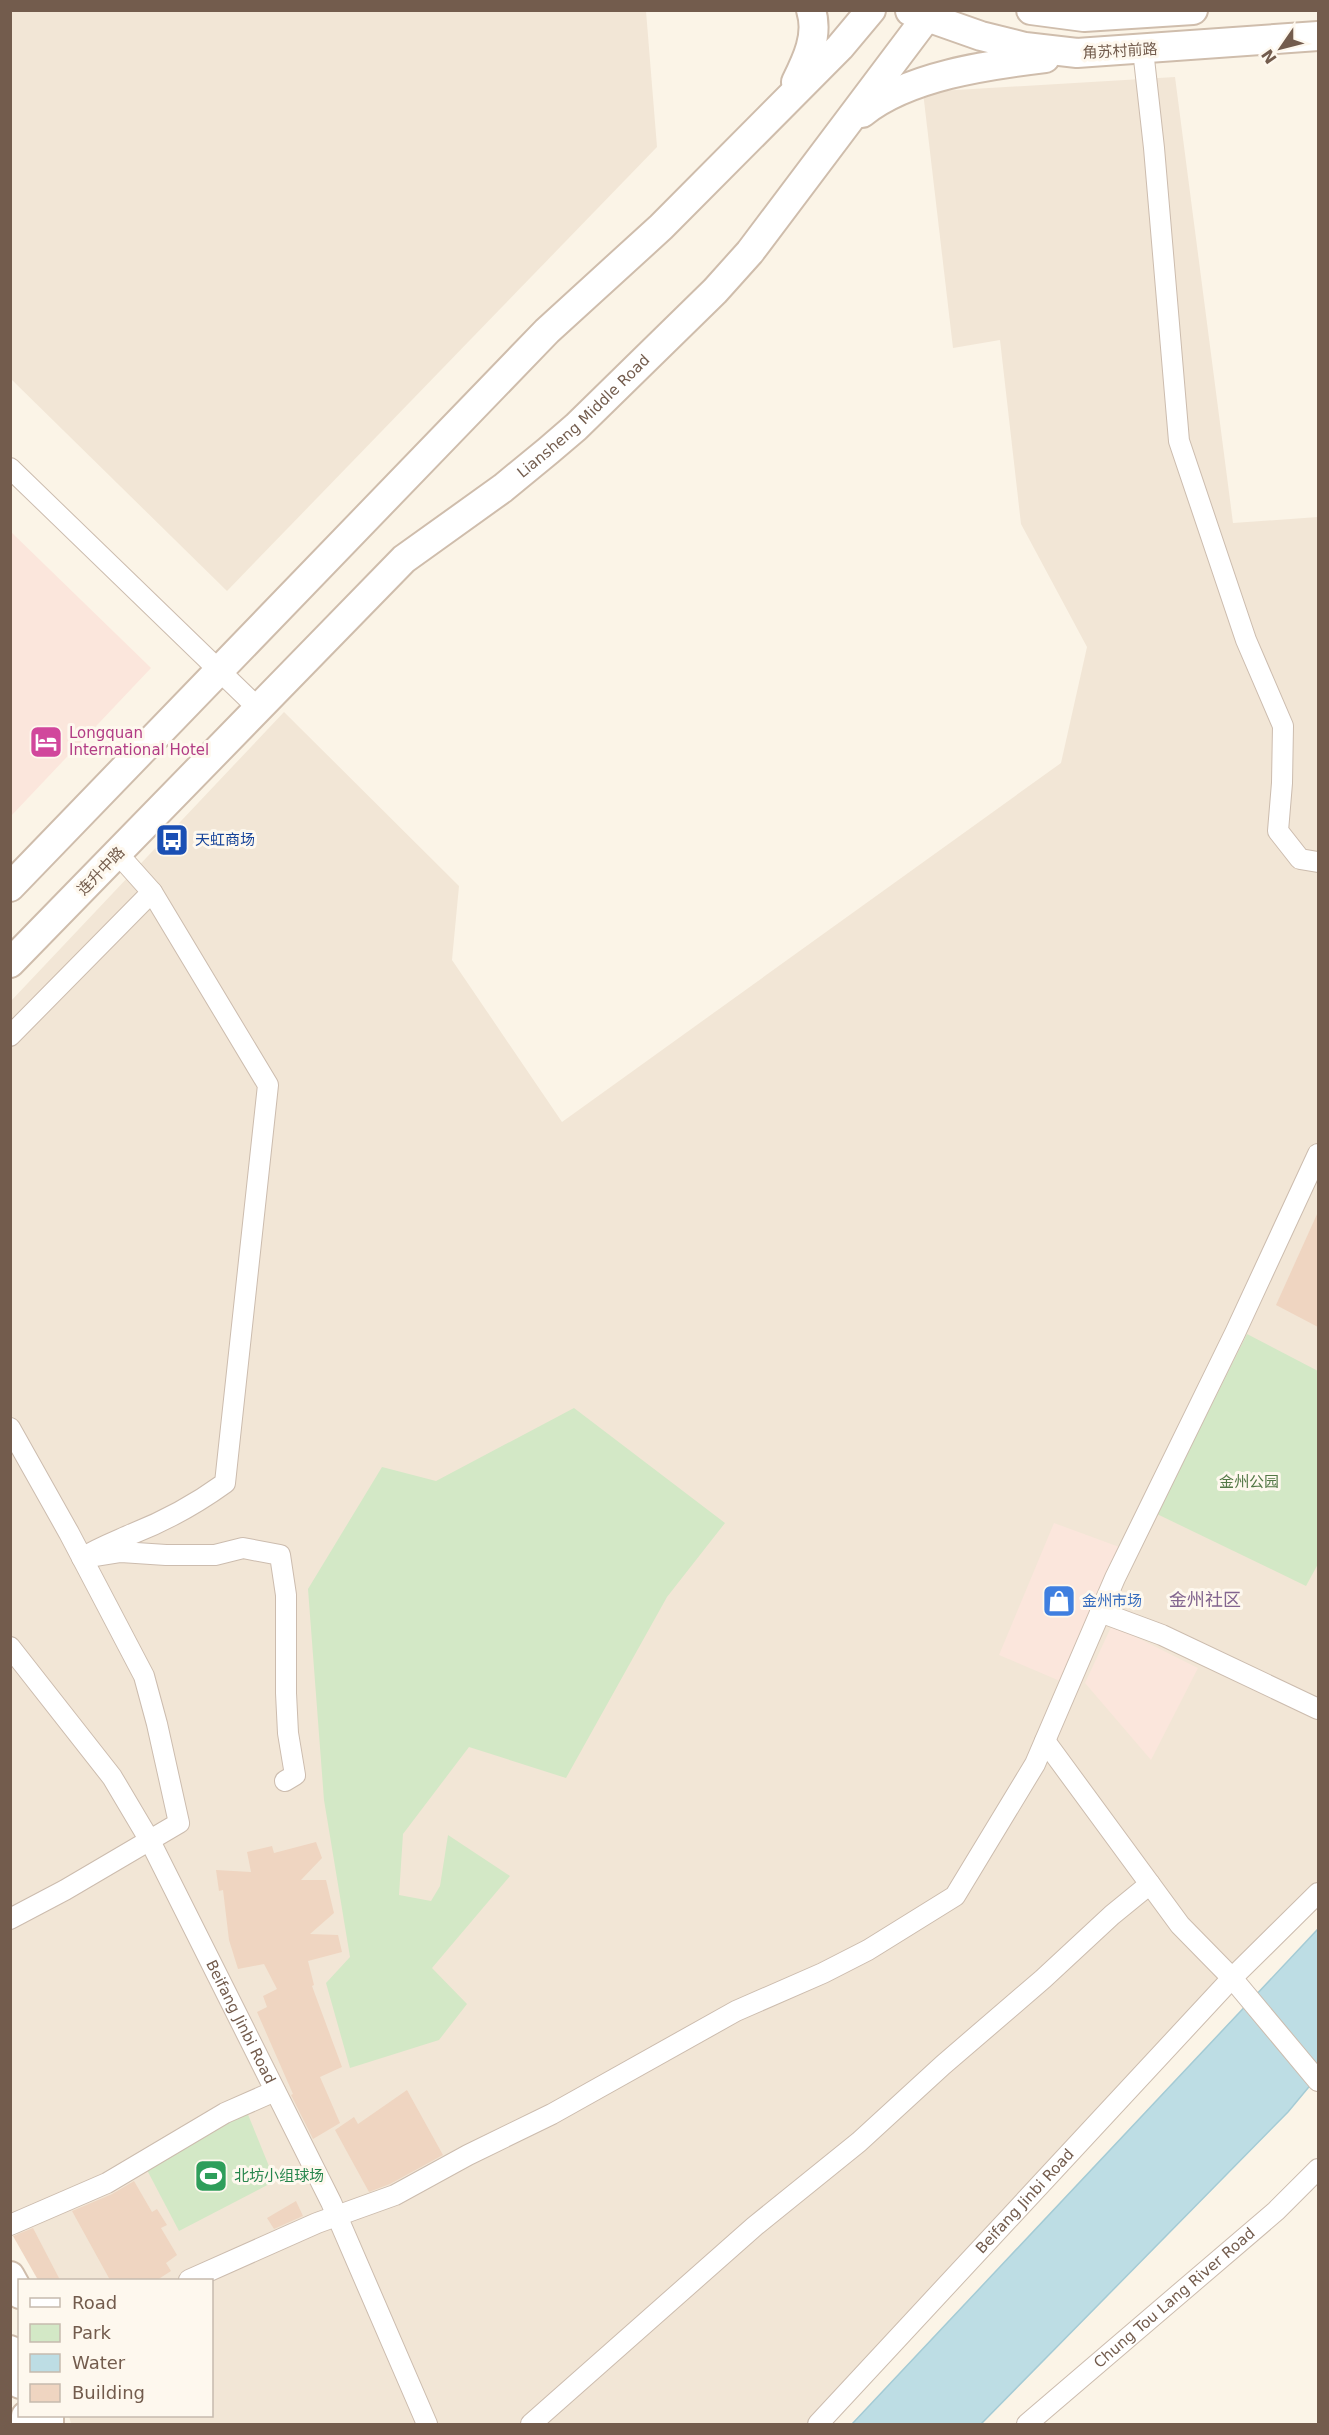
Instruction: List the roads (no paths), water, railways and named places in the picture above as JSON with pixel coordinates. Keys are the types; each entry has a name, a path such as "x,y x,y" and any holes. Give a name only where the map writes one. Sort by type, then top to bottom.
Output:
{"main road":[{"path":"785,103 811,47 814,21 811,10"},
{"path":"10,887 547,331 661,227 840,47 871,10"},
{"path":"1031,10 1084,17 1193,10"},
{"name":"角苏村前路","path":"923,13 981,36 1024,47 1077,53 1318,36"},
{"name":"Liansheng Middle Road","path":"259,710 404,559 503,488 548,452 707,299 750,252 844,128 923,13"},
{"path":"844,128 871,105 910,87 1002,63 1077,53"},
{"name":"连升中路","path":"10,963 259,710"},
{"path":"10,2276 18,2290"},
{"path":"10,2350 18,2377"}],"street":[{"path":"1143,50 1154,148 1179,441 1246,640 1283,726 1278,831 1300,859 1318,862"},
{"path":"10,468 259,710"},
{"path":"82,1558 105,1544 133,1534 199,1502 225,1483 268,1085 152,892 117,854"},
{"path":"10,1036 152,892"},
{"path":"191,2279 317,2223 395,2194 552,2114 736,2011 841,1964 927,1915 955,1896 1035,1764 1100,1612 1318,1155"},
{"path":"10,1428 144,1676 158,1725 179,1823 65,1890 10,1919"},
{"path":"82,1558 121,1552 215,1555 243,1548 280,1555 286,1595 288,1733 295,1775 285,1781"},
{"path":"1100,1612 1162,1635 1318,1709"},
{"name":"Beifang Jinbi Road","path":"10,1647 112,1777 150,1841 337,2217 427,2424"},
{"path":"1045,1741 1180,1925 1233,1978 1318,2081"},
{"path":"531,2424 755,2226 859,2142 1112,1915 1150,1884"},
{"name":"Beifang Jinbi Road","path":"818,2424 1233,1978 1318,1893"},
{"path":"10,2225 107,2183 225,2113 275,2091"},
{"name":"Chung Tou Lang River Road","path":"1027,2424 1276,2211 1318,2169"}],"water":[{"path":"1318,1929 1318,2076 1288,2112 981,2424 852,2424"}],"place":[{"name":"Longquan International Hotel","path":"46,742"},
{"name":"天虹商场","path":"172,840"},
{"name":"金州市场","path":"1059,1601"},
{"name":"北坊小组球场","path":"211,2176"}],"district":[{"name":"金州社区","path":"1205,1599"}],"park label":[{"name":"金州公园","path":"1249,1482"}]}
